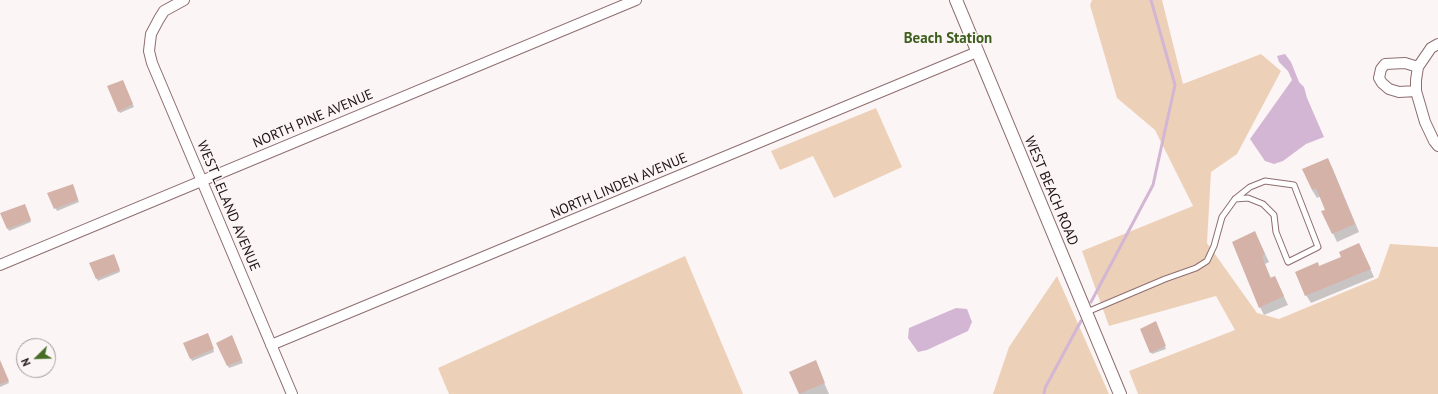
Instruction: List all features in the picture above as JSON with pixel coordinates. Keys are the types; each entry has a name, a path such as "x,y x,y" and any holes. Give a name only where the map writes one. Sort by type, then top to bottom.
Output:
{"street":[{"name":"WEST LELAND AVENUE","path":"184,0 164,11 155,28 152,34 150,51 152,63 292,394"},
{"name":"NORTH PINE AVENUE","path":"0,265 636,0"},
{"name":"WEST BEACH ROAD","path":"956,0 1120,394"},
{"path":"1434,46 1418,67 1416,91 1425,122 1438,146"},
{"name":"NORTH LINDEN AVENUE","path":"271,345 977,52"},
{"path":"1416,91 1400,92 1389,89 1379,78 1385,64 1405,63 1418,67"}],"lane":[{"path":"1086,312 1165,279 1196,268 1207,261 1214,246 1222,217 1235,199 1250,187 1265,181 1294,185 1318,247 1288,262 1276,232 1274,215 1263,204 1248,198 1235,199"}],"shaded area":[{"path":"1092,0 1162,0 1183,84 1261,54 1281,71 1237,154 1211,172 1207,243 1257,313 1279,319 1378,278 1390,244 1438,247 1438,394 1138,394 1129,371 1235,330 1216,296 1109,326 1082,251 1193,206 1155,130 1117,98 1090,5"},
{"path":"1285,54 1291,62 1299,82 1304,87 1307,98 1324,137 1306,144 1283,161 1274,164 1265,161 1250,139 1292,80 1288,71 1279,62 1277,56"},
{"path":"876,108 902,167 834,198 813,156 780,170 771,151"},
{"path":"685,256 743,394 449,394 438,368"},
{"path":"1057,276 1109,394 993,394 1009,347"},
{"path":"956,308 967,309 972,322 968,331 927,350 918,352 908,338 909,328"}],"building":[{"path":"123,80 133,104 118,112 107,86"},
{"path":"1328,158 1355,224 1332,234 1321,211 1325,210 1316,188 1312,190 1302,169"},
{"path":"73,184 78,200 54,209 47,193"},
{"path":"25,204 31,220 7,229 0,213"},
{"path":"1255,231 1265,254 1262,256 1270,278 1275,276 1284,296 1259,308 1232,242"},
{"path":"1359,243 1371,269 1305,296 1295,272 1318,262 1319,266 1341,257 1339,252"},
{"path":"114,254 120,270 96,279 89,263"},
{"path":"1156,321 1166,346 1150,353 1140,329"},
{"path":"208,333 214,349 190,359 183,343"},
{"path":"232,335 242,360 227,366 216,343"},
{"path":"0,360 9,381 0,384"},
{"path":"816,360 825,383 799,394 789,372"}],"waterway":[{"path":"1091,302 1153,185 1175,85 1151,0"},
{"path":"1044,394 1045,388 1081,321"}],"district":[{"name":"Beach Station","path":"948,39"}]}
